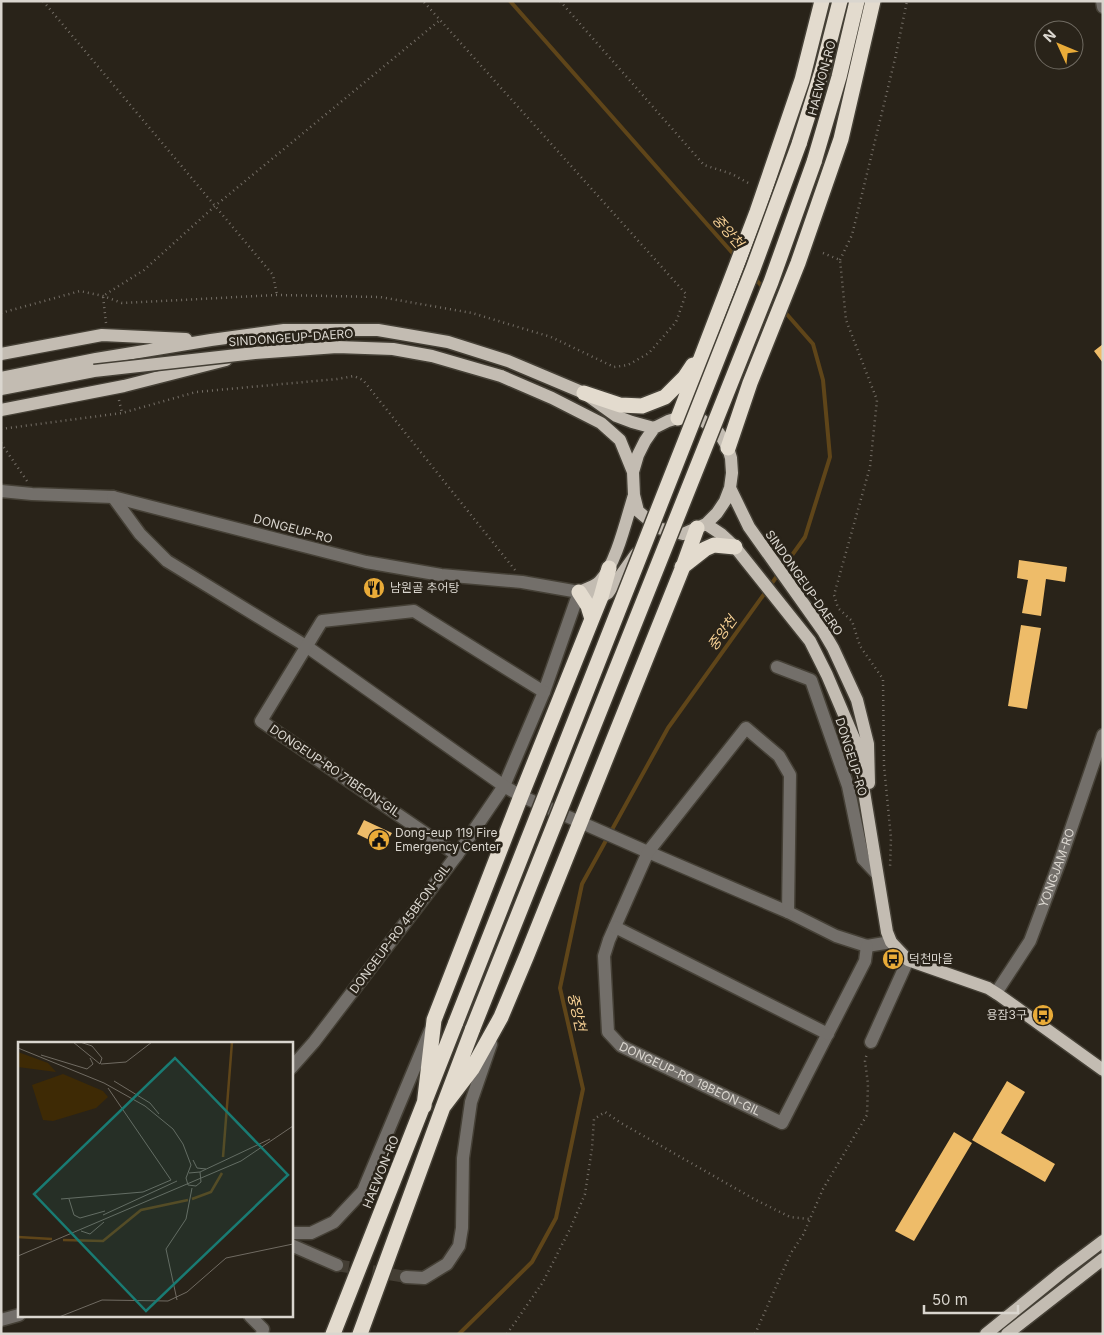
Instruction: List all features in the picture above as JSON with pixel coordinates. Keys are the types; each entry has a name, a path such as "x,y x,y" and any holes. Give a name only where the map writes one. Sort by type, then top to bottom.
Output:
{"highway":[{"path":"678,418 757,212 802,80 822,1"},
{"name":"HAEWON-RO","path":"333,1334 742,297 799,144 822,71 840,1"},
{"name":"HAEWON-RO","path":"442,1107 771,282 814,162 857,1"},
{"path":"728,448 750,383 798,263 841,139 873,1"},
{"path":"584,394 620,405 642,406 665,397 685,377 708,340"},
{"path":"360,1334 442,1107 472,1069 500,1017 585,824 682,567 702,526"},
{"path":"682,567 705,549 714,545 735,546"},
{"path":"424,1106 434,1020 601,597 609,568"},
{"path":"580,592 588,606 592,619"}],"main road":[{"name":"SINDONGEUP-DAERO","path":"1,378 96,359 284,330 378,330 448,342 508,361 584,394 616,416 654,428"},
{"path":"1,354 102,335 211,340"},
{"name":"SINDONGEUP-DAERO","path":"1,389 94,371 255,353 337,347 393,349 432,356 501,376 552,398 602,423 620,440 633,472"},
{"path":"1,410 124,386 255,353"},
{"path":"678,418 702,420 719,433 728,448 732,473 730,488 717,513 702,526 683,534 658,528 638,511 634,495 633,472 638,455 654,428 678,418"},
{"name":"SINDONGEUP-DAERO","path":"730,488 749,527 823,631 857,700 868,744 870,822"},
{"path":"580,592 599,583 609,568 634,495"},
{"path":"702,526 721,534 735,546 810,641 856,742 870,822"},
{"path":"580,592 601,597 608,593 646,539 658,528"},
{"name":"DONGEUP-RO","path":"870,822 887,932 891,942 908,960 988,988 1103,1070"},
{"path":"986,1334 1103,1241"},
{"path":"1007,1334 1103,1259"}],"street":[{"path":"1102,1 1103,7"},
{"name":"DONGEUP-RO","path":"1,491 113,497 366,562 441,575 522,582 580,592"},
{"path":"113,497 140,534 167,561 306,646 504,786 521,796 788,912 836,936 867,946 891,942"},
{"name":"DONGEUP-RO 45BEON-GIL","path":"292,1067 314,1042 457,855 504,786 544,692 580,592"},
{"name":"DONGEUP-RO 71BEON-GIL","path":"457,855 261,721 322,620 414,611 544,692"},
{"name":"DONGEUP-RO","path":"777,667 811,680 848,786 863,859 877,874"},
{"name":"DONGEUP-RO 19BEON-GIL","path":"788,912 790,775 779,756 746,728 645,851 604,956 608,1032 622,1046 782,1123 865,960 867,946"},
{"name":"YONGJAM-RO","path":"996,993 1030,940 1060,861 1103,735"},
{"path":"615,927 828,1034"},
{"path":"871,1042 908,960"},
{"path":"406,1277 424,1278 447,1264 459,1246 462,1228 464,1158 471,1102 500,1017"},
{"path":"292,1233 312,1233 334,1222 363,1191 434,1020"},
{"path":"292,1244 337,1265"},
{"path":"1,1320 18,1315"},
{"path":"252,1318 263,1329 262,1334"}],"path":[{"path":"43,1 273,275 277,296"},
{"path":"1,314 80,291 122,302 277,296 380,297 472,314 551,337 614,367 628,365 649,353 676,322 686,294 423,1"},
{"path":"560,1 704,165 732,174 750,184"},
{"path":"834,595 870,467 877,400 846,320 840,260 852,235 896,59 907,1"},
{"path":"103,296 144,270 215,206 440,20"},
{"path":"823,253 840,260"},
{"path":"103,296 106,323"},
{"path":"1,429 122,413 196,392 354,376 364,380 514,568 522,582"},
{"path":"118,394 122,413"},
{"path":"1,443 28,481 32,494"},
{"path":"755,1334 791,1253 803,1234 823,1189 867,1115 868,1084 865,1061 871,1042"},
{"path":"507,1334 543,1282 572,1226 585,1194 594,1119 606,1112 754,1200 790,1217 809,1219"}],"building":[{"path":"1103,344 1103,363 1094,351"},
{"path":"1019,560 1067,567 1065,582 1046,579 1041,616 1022,613 1028,580 1017,578"},
{"path":"1021,625 1041,628 1027,709 1008,706"},
{"name":"Dong-eup 119 Fire Emergency Center","path":"364,820 392,833 384,847 357,834"},
{"path":"1007,1081 1025,1092 1001,1133 1055,1164 1045,1182 972,1140"},
{"path":"954,1132 972,1143 914,1241 895,1231"}],"waterway":[{"name":"중앙천","path":"510,1 736,257"},
{"name":"중앙천","path":"754,277 764,289"},
{"name":"중앙천","path":"459,1334 532,1262 556,1218 583,1089 560,988 582,884 668,728 805,537 830,457 823,380 813,344 784,311"}],"tunnel":[{"path":"337,1265 406,1277"}],"place":[{"name":"남원골 추어탕","path":"374,588"},
{"name":"Dong-eup 119 Fire Emergency Center","path":"379,840"},
{"name":"덕천마을","path":"893,959"},
{"name":"용잠3구","path":"1043,1015"}]}
